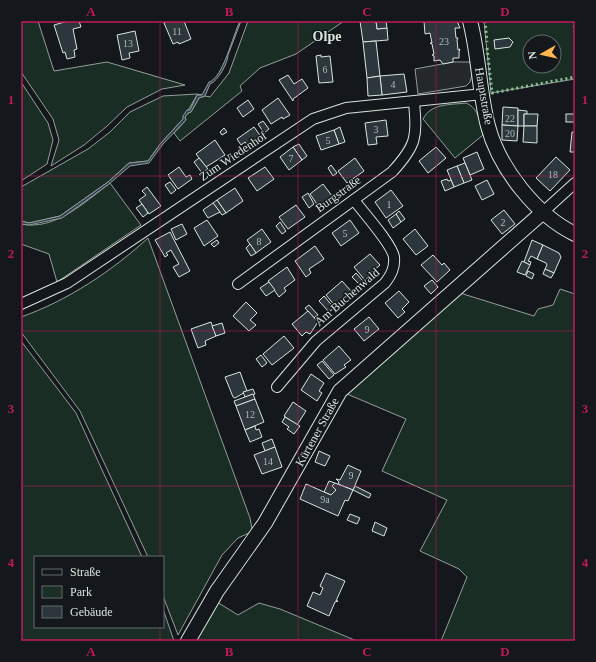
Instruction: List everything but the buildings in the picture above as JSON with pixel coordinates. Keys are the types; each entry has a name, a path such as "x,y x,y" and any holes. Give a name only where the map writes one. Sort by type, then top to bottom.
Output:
{"street":[{"name":"Hauptstraße","path":"470,21 488,126 497,151 516,183 542,213 575,234"},
{"name":"Zum Wiedenhof","path":"21,304 67,283 313,119 346,108 483,94"},
{"name":"Burgstraße","path":"238,284 392,172 412,146 416,131 414,102"},
{"path":"542,213 575,183"},
{"name":"Am Buchenwald","path":"277,387 316,341 385,283 392,274 394,256 389,246 354,200"},
{"name":"Kürtener Straße","path":"188,641 217,591 265,523 340,391 355,375 542,213"}],"green space":[{"path":"21,21 38,21 54,71 107,62 185,85 162,89 127,107 84,145 51,166 59,140 53,119 21,72"},
{"path":"248,21 344,21 296,54 260,68 240,86 242,91 180,141 174,133 186,120 185,117 191,112 199,98 205,96 210,97 229,73"},
{"path":"484,21 575,21 575,79 491,93"},
{"path":"21,82 48,123 53,140 47,164 21,181"},
{"path":"197,94 202,95 197,95 183,119 161,143 148,161 129,163 108,182 60,216 29,223 21,221 21,187 88,149 110,132 130,112 163,96"},
{"path":"466,103 476,112 480,121 483,135 455,158 423,119 426,114 436,107"},
{"path":"110,183 141,225 57,282 49,254 21,244 21,224 34,225 58,219 80,206"},
{"path":"148,238 250,518 252,529 249,533 238,538 222,555 178,635 164,599 164,556 148,556 80,411 21,332 21,317 55,303 72,294 104,273"},
{"path":"560,289 575,294 575,641 441,641 467,577 459,569 420,551 447,500 382,471 406,419 347,394 356,381 460,293 534,316 538,309 553,305"},
{"path":"21,341 76,413 142,556 34,556 34,628 164,628 164,612 174,641 21,641"},
{"path":"217,602 238,615 259,603 280,609 357,641 196,641"}],"shaded area":[{"path":"453,62 470,62 472,75 470,82 466,86 418,94 415,69"}],"water":[{"path":"240,21 228,58 222,71 210,84 205,96 199,98 191,112 185,117 186,120 163,144 149,163 130,166 109,184 62,218 29,225 21,224 21,221 29,223 60,216 108,182 129,163 148,161 161,143 183,119 183,116 187,110 190,110 197,95 202,95 209,82 219,73"}],"hedge":[{"path":"485,21 487,42"},
{"path":"574,21 575,34"},
{"path":"487,48 492,93 575,77"}],"district":[{"name":"Olpe","path":"327,36"}]}
